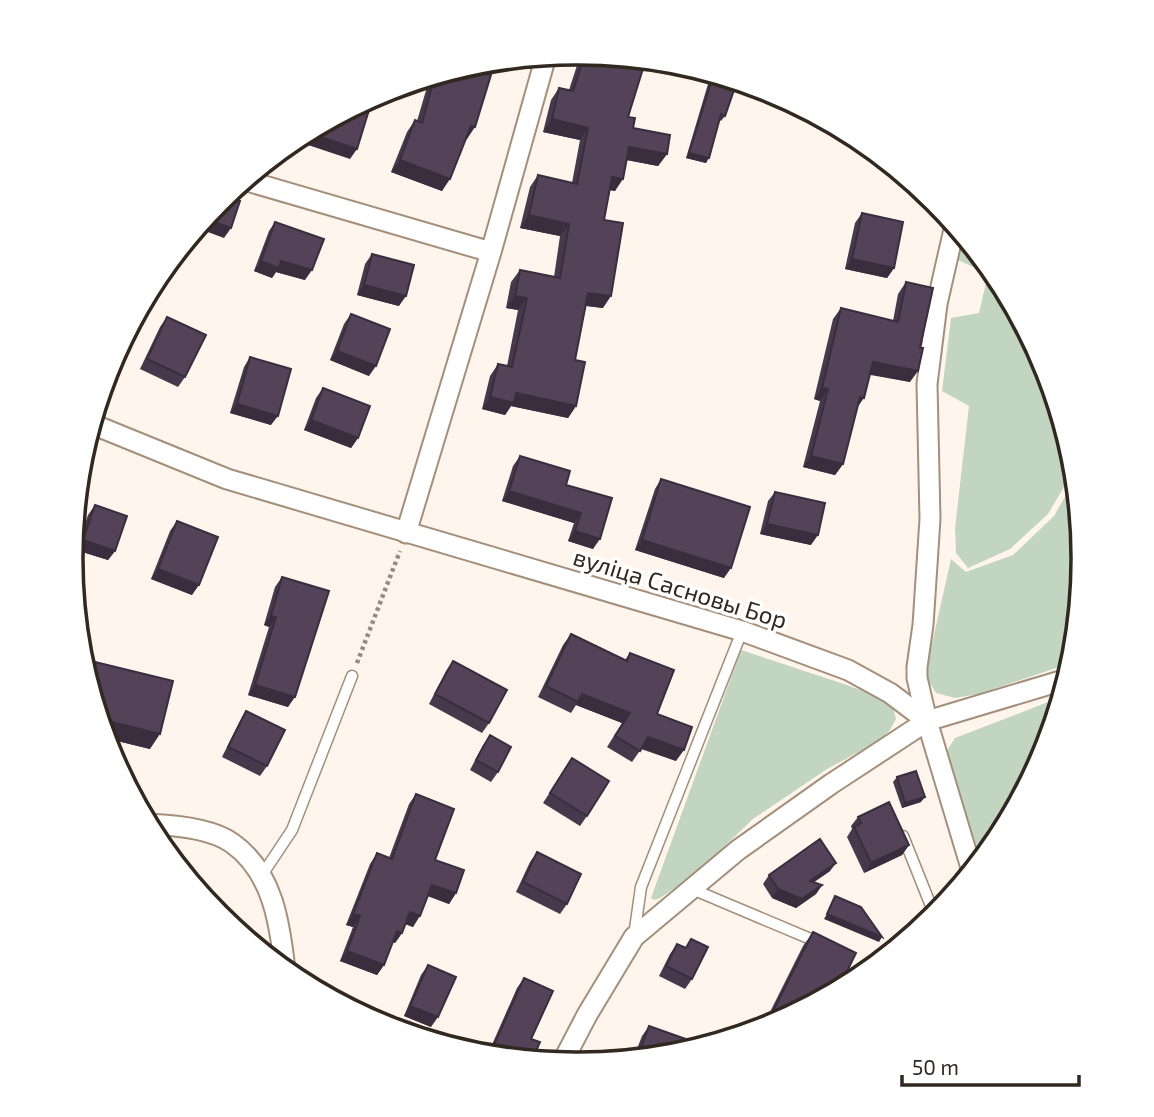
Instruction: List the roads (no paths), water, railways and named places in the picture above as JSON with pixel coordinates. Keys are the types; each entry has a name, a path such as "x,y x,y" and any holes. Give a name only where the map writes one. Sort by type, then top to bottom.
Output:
{"street":[{"path":"407,533 544,66"},
{"path":"256,183 491,252"},
{"path":"952,238 937,304 927,384 930,519 917,678 969,860"},
{"name":"вуліца Сасновы Бор","path":"101,428 228,479 742,631 848,670 890,693 927,720"},
{"path":"568,1052 634,937 749,842 927,720 1055,682"},
{"path":"161,825 184,827 215,835 231,842 245,854 262,875 273,902 281,930 284,955"}],"lane":[{"path":"634,937 641,887 742,631"},
{"path":"262,875 292,830 352,676"},
{"path":"897,822 930,904"},
{"path":"691,889 832,949"}]}
